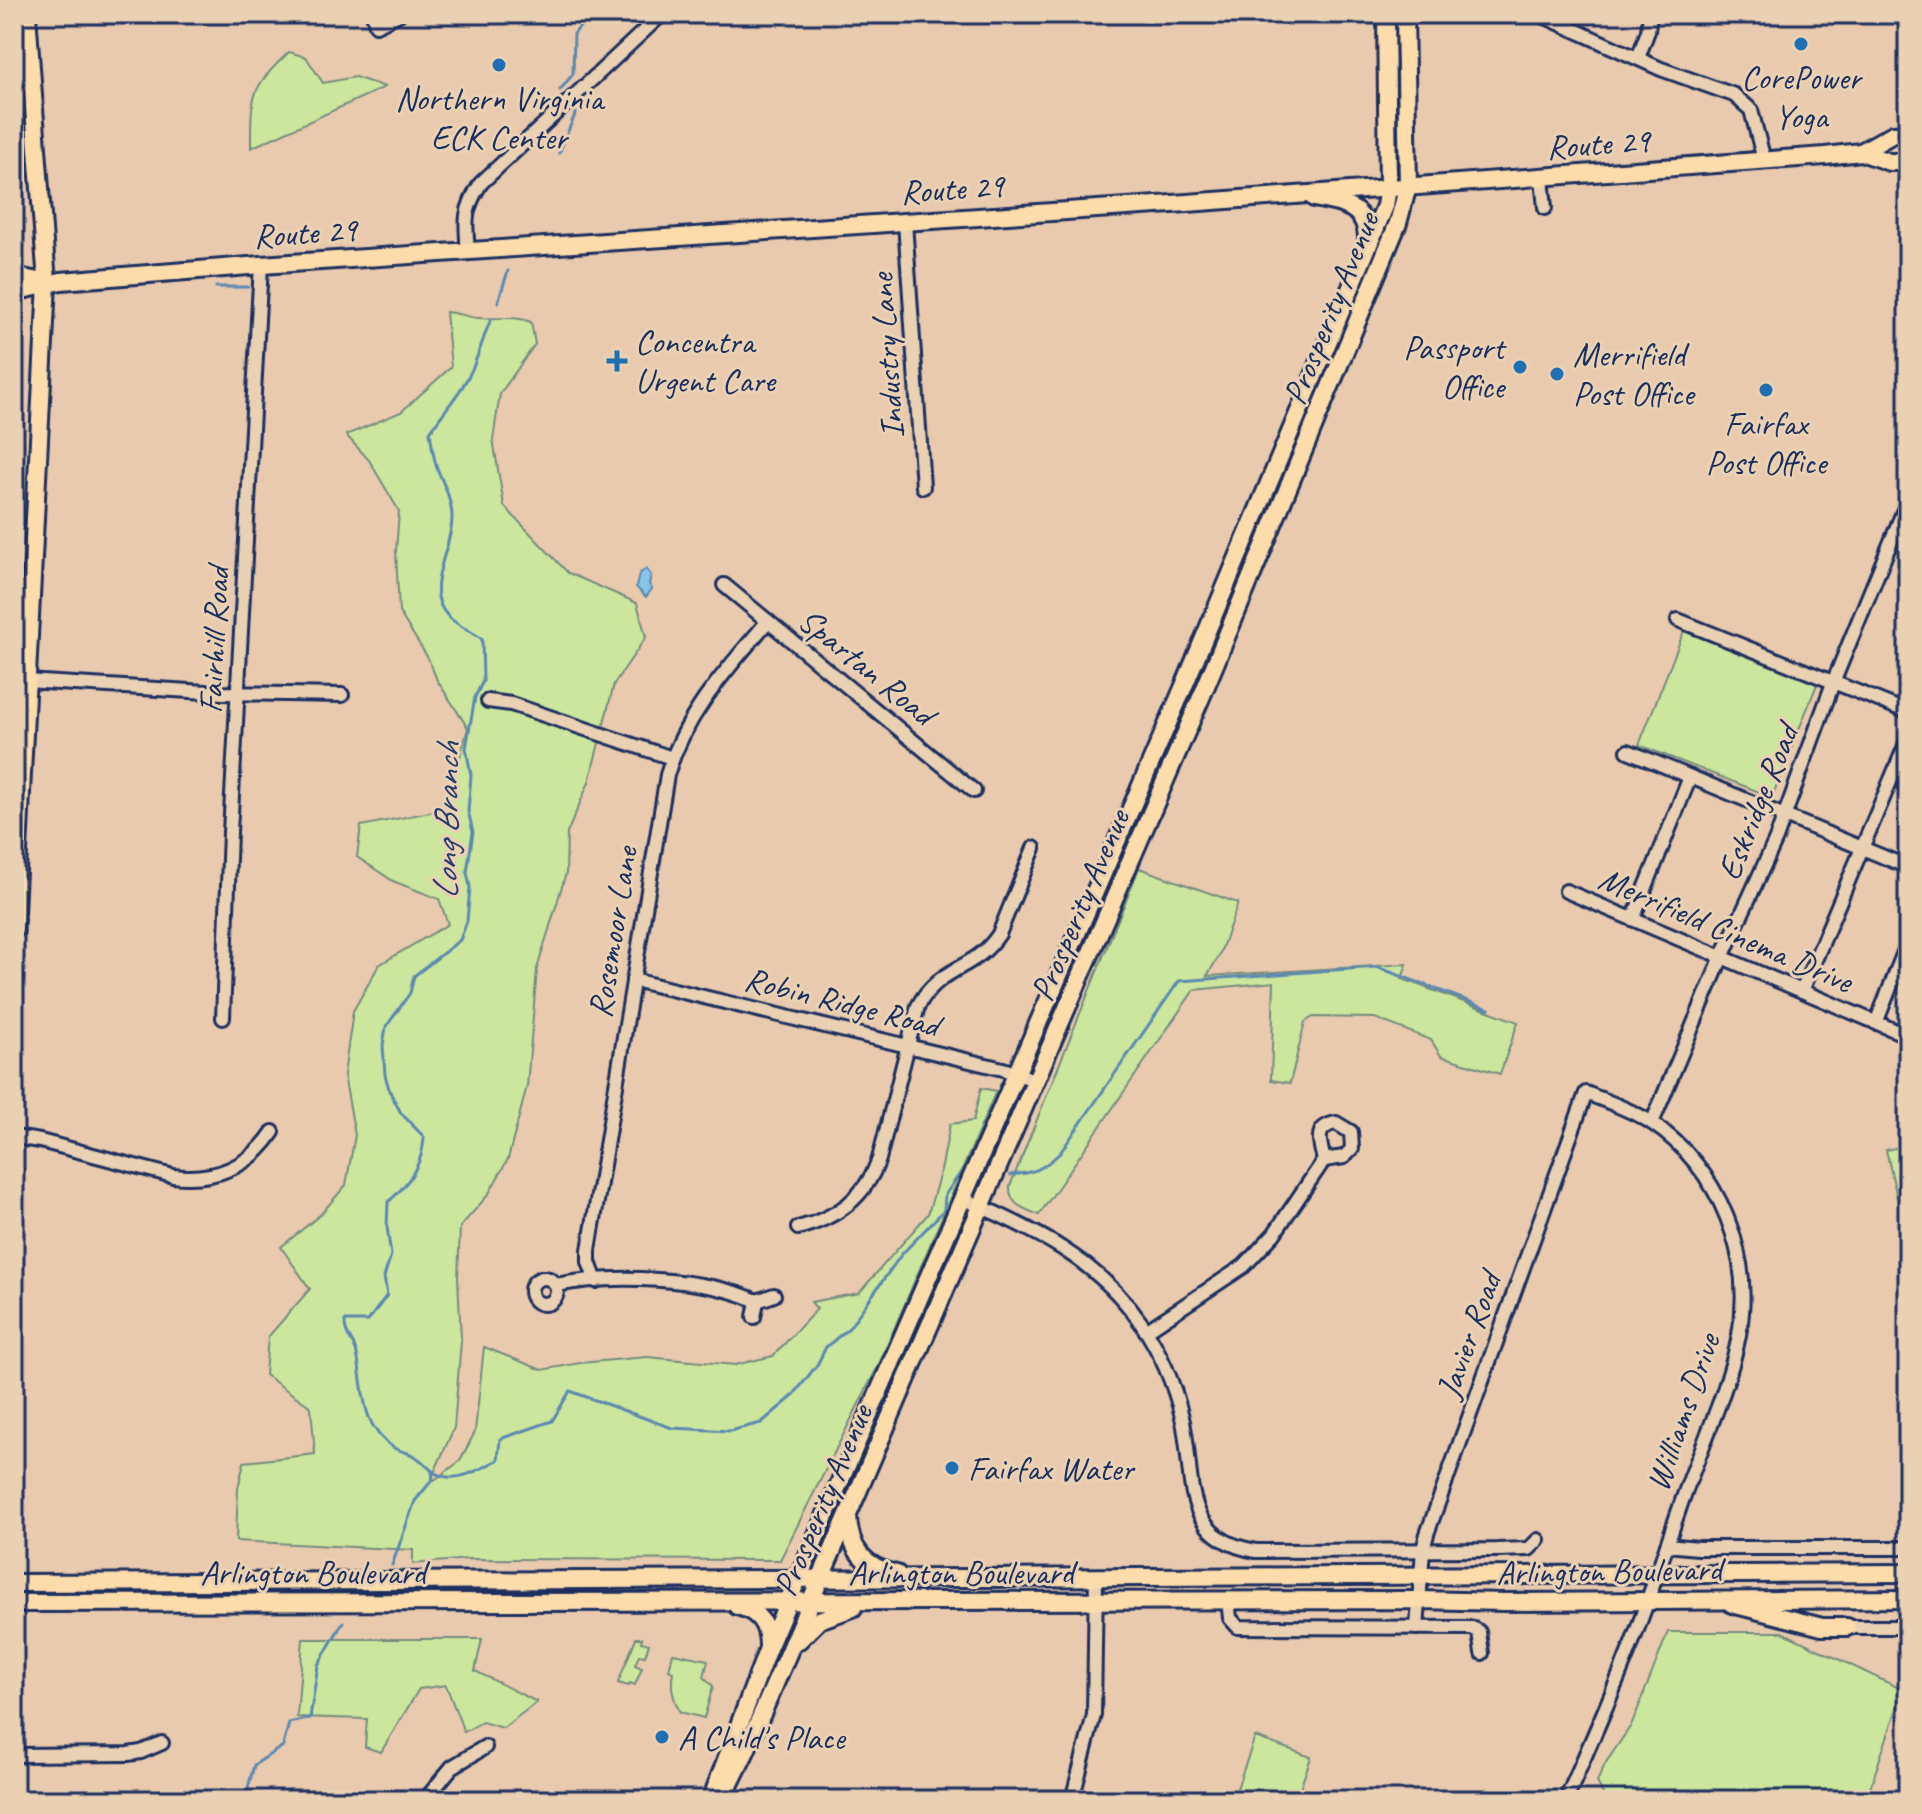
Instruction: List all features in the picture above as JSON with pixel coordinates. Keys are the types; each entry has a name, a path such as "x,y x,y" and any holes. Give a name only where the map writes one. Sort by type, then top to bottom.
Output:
{"main road":[{"path":"14,930 47,283 27,14"},
{"name":"Prosperity Avenue","path":"711,1800 768,1648 1018,1073 1385,206 1388,187 1386,14"},
{"name":"Prosperity Avenue","path":"728,1796 1203,693 1398,223 1408,186 1405,14"},
{"name":"Route 29","path":"1861,152 1893,134 1908,133"},
{"name":"Route 29","path":"14,292 47,283 261,265 1542,178 1861,152 1889,162 1908,162"},
{"path":"1293,194 1339,203 1359,213 1367,231 1363,260"},
{"name":"Route 29","path":"14,276 47,283"},
{"path":"848,1514 851,1540 868,1564 887,1572 934,1579"},
{"name":"Arlington Boulevard","path":"14,1583 1908,1573"},
{"path":"1715,1599 1797,1622 1822,1627 1847,1627"},
{"name":"Arlington Boulevard","path":"14,1603 1908,1599"},
{"path":"715,1602 739,1606 757,1615 766,1630 768,1648"},
{"path":"788,1655 819,1620 878,1602"}],"street":[{"path":"373,14 376,25 399,14"},
{"path":"468,251 467,206 481,183 662,14"},
{"path":"1539,14 1638,58 1734,95 1751,110 1764,160"},
{"path":"1638,58 1648,31 1650,14"},
{"path":"1542,178 1545,208"},
{"name":"Industry Lane","path":"905,222 923,487"},
{"name":"Fairhill Road","path":"223,1018 261,265"},
{"name":"Eskridge Road","path":"1652,1123 1784,817 1833,683 1908,500"},
{"name":"Spartan Road","path":"724,585 974,791"},
{"path":"1678,620 1908,712"},
{"name":"Rosemoor Lane","path":"596,1281 589,1262 589,1250 661,806 672,758 685,729 707,696 768,621"},
{"path":"26,681 238,693 342,695"},
{"path":"488,701 526,709 672,758"},
{"path":"1802,991 1908,739"},
{"path":"1628,751 1908,867"},
{"path":"1633,919 1690,777"},
{"path":"798,1228 837,1213 854,1200 869,1182 879,1159 918,1006 937,980 981,956 999,934 1034,848"},
{"name":"Merrifield Cinema Drive","path":"1566,891 1908,1036"},
{"path":"1876,1023 1908,942"},
{"name":"Robin Ridge Road","path":"633,980 1018,1073 1037,1081"},
{"name":"Williams Drive","path":"1566,1800 1658,1574 1733,1358 1742,1315 1742,1290 1734,1238 1722,1206 1706,1177 1682,1149 1652,1123 1586,1093"},
{"name":"Javier Road","path":"1417,1628 1423,1550 1437,1504 1586,1093"},
{"path":"14,1137 189,1178 234,1168 259,1150 273,1132"},
{"path":"1146,1331 1228,1278 1252,1258 1274,1234 1324,1160"},
{"path":"964,1199 1042,1234 1080,1259 1121,1296 1146,1331 1176,1396 1186,1439 1193,1500 1209,1529 1231,1544 1256,1551 1529,1549 1538,1540"},
{"path":"556,1285 596,1281 685,1282 757,1301 774,1295"},
{"path":"754,1317 757,1301"},
{"path":"1667,1545 1698,1548 1908,1548"},
{"path":"1072,1800 1094,1715 1096,1577"},
{"path":"1228,1600 1230,1618 1238,1627 1477,1629 1481,1636 1482,1653"},
{"path":"1847,1627 1908,1627"},
{"path":"14,1755 128,1754 162,1743"},
{"path":"425,1800 452,1767 485,1747"}],"green space":[{"path":"289,52 306,57 323,83 355,77 385,87 251,148 255,94 267,75"},
{"path":"446,312 531,322 535,344 500,394 493,439 504,506 568,573 637,603 646,637 614,684 589,782 567,833 566,873 537,969 527,1086 508,1159 488,1195 460,1227 458,1278 461,1340 454,1428 429,1484 460,1461 475,1432 484,1347 542,1370 647,1357 735,1365 773,1356 817,1309 811,1302 859,1293 928,1214 950,1124 973,1121 981,1088 996,1091 879,1364 780,1560 469,1559 413,1564 413,1550 236,1541 238,1488 244,1462 315,1454 311,1407 265,1375 268,1337 310,1289 281,1247 321,1214 346,1185 355,1135 344,1075 353,1011 379,965 448,924 439,899 393,881 357,857 361,826 440,810 456,771 468,728 399,612 396,552 399,511 369,460 346,435 401,412 451,367"},
{"path":"1684,631 1817,684 1772,797 1639,745"},
{"path":"1139,868 1238,903 1219,956 1207,976 1407,964 1402,979 1518,1022 1500,1074 1441,1056 1431,1040 1375,1018 1313,1017 1305,1022 1290,1083 1271,1080 1274,982 1194,990 1039,1215 1023,1208 1012,1198 1010,1186"},
{"path":"1908,1145 1908,1245 1886,1150"},
{"path":"1668,1632 1782,1632 1903,1690 1869,1791 1870,1800 1606,1800 1597,1782 1605,1764 1632,1724"},
{"path":"636,1638 642,1638 641,1642 649,1644 645,1656 639,1655 635,1665 642,1668 635,1685 630,1683 629,1686 618,1683"},
{"path":"303,1639 482,1639 475,1671 537,1702 503,1728 482,1722 464,1732 446,1685 419,1689 381,1752 365,1747 367,1719 297,1717"},
{"path":"673,1653 708,1660 704,1677 713,1686 704,1718 680,1712 673,1692 673,1672 669,1670"},
{"path":"1255,1737 1311,1757 1296,1800 1233,1800"}],"water":[{"path":"646,569 651,575 649,584 652,589 646,597 636,587 639,574"}],"waterway":[{"name":"Long Branch","path":"560,90 573,74 574,34 590,14"},
{"name":"Long Branch","path":"559,153 576,112"},
{"name":"Long Branch","path":"498,302 508,271"},
{"path":"216,287 248,287"},
{"name":"Long Branch","path":"491,319 469,376 430,432 452,515 440,569 438,596 442,608 451,619 482,639 483,681 475,697 466,748 471,775 468,811 473,832 467,872 470,887 467,921 460,940 414,976 410,993 386,1027 383,1045 385,1075 390,1092 401,1113 424,1137 421,1156 413,1173 388,1202 387,1227 391,1255 384,1277 387,1295 368,1321 345,1321 357,1354 365,1406 375,1429 394,1448 414,1455 435,1473 459,1477 498,1460 500,1439 552,1421 570,1391 672,1428 730,1431 761,1423 792,1397 817,1365 826,1347 849,1328 901,1255 944,1210 945,1195 961,1172"},
{"path":"1010,1175 1037,1170 1060,1153 1179,981 1377,967 1489,1009"},
{"path":"392,1565 415,1501 433,1479 432,1471"},
{"name":"Long Branch","path":"240,1800 247,1792 254,1765 283,1746 289,1723 310,1718 318,1665 343,1622"}],"place":[{"name":"CorePower Yoga","path":"1801,44"},
{"name":"Northern Virginia ECK Center","path":"499,65"},
{"name":"Concentra Urgent Care","path":"617,361"},
{"name":"Passport Office","path":"1520,367"},
{"name":"Merrifield Post Office","path":"1557,374"},
{"name":"Fairfax Post Office","path":"1766,390"},
{"name":"Fairfax Water","path":"952,1468"},
{"name":"A Child's Place","path":"662,1737"}]}
